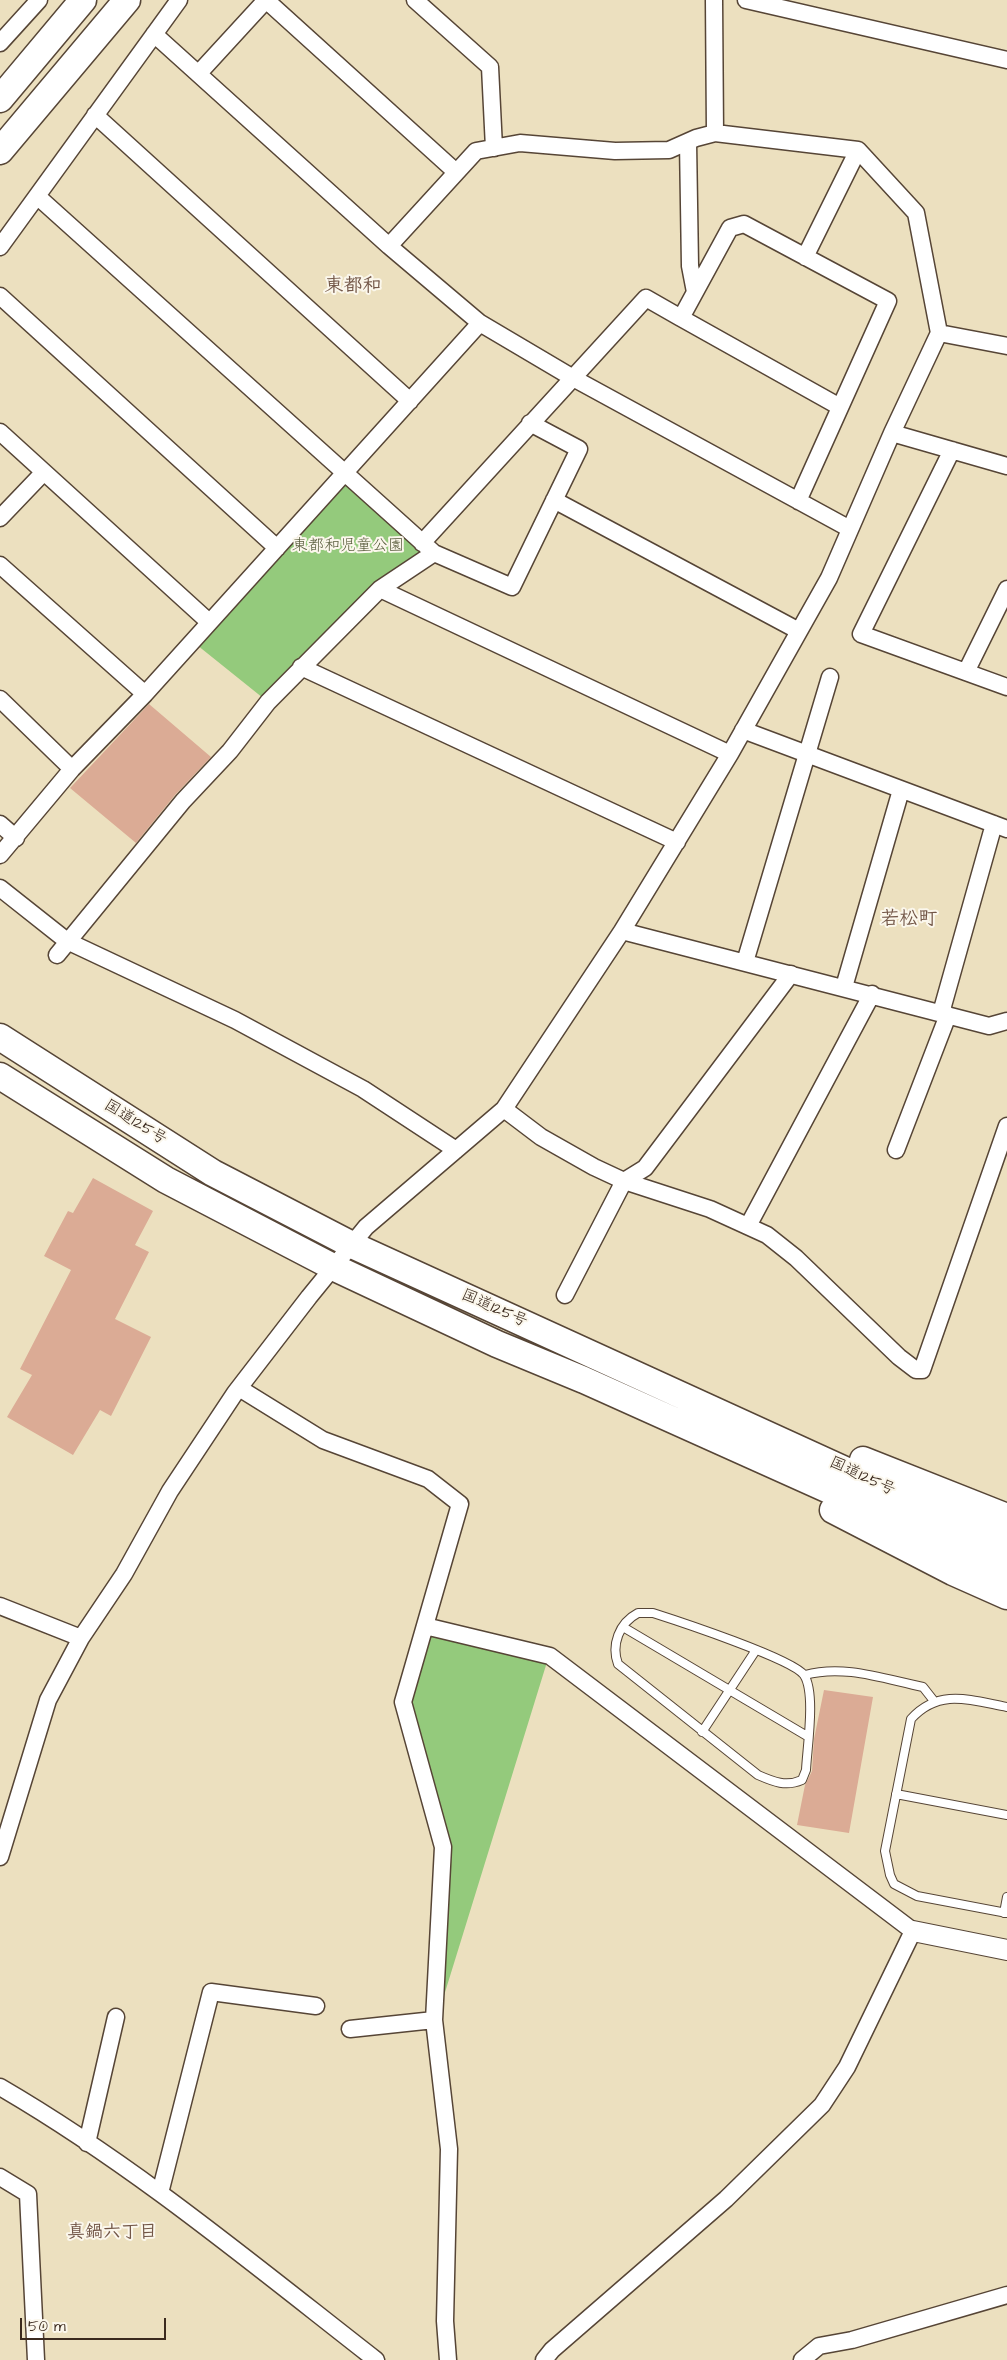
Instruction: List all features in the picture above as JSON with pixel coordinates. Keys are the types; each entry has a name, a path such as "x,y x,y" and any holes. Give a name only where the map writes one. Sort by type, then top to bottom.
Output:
{"highway":[{"path":"0,99 42,46 83,0"},
{"path":"0,164 7,142 127,0"},
{"path":"0,85 42,46"},
{"name":"国道125号","path":"0,1037 213,1172 352,1245 1007,1544"},
{"name":"国道125号","path":"0,1076 166,1180 333,1267 497,1344 584,1380 1007,1570"},
{"path":"613,1363 1007,1517"},
{"path":"584,1380 953,1572 1007,1596"}],"street":[{"path":"0,43 39,0"},
{"path":"0,247 179,0"},
{"path":"199,73 266,0 456,172"},
{"path":"415,0 490,67 494,148"},
{"path":"714,0 715,133"},
{"path":"746,0 1007,60"},
{"path":"154,34 389,246 480,323 573,378 850,529"},
{"path":"95,115 410,401"},
{"path":"0,1857 48,1700 81,1638 124,1574 170,1491 239,1388 366,1227 504,1108 622,931 730,754 829,578 892,433 939,333 916,213 858,150 715,133 669,150 615,151 520,143 476,151 389,246"},
{"path":"688,142 690,266 695,292"},
{"path":"805,256 858,150"},
{"path":"37,196 428,548 512,587 579,449 530,423"},
{"path":"681,318 730,228 744,224 888,301 798,501"},
{"path":"0,296 276,548"},
{"path":"57,955 183,801 230,751 268,702 380,589 428,548 530,423 646,298 840,407"},
{"path":"0,855 72,769 145,694 480,323"},
{"path":"939,333 1007,346"},
{"path":"0,432 209,622"},
{"path":"892,433 1007,466"},
{"path":"952,450 862,634 1007,687"},
{"path":"0,518 44,472"},
{"path":"554,500 799,631"},
{"path":"0,565 145,694"},
{"path":"380,589 730,754"},
{"path":"966,672 1007,589"},
{"path":"301,667 676,842"},
{"path":"745,962 830,677"},
{"path":"0,699 72,769"},
{"path":"743,730 1001,826 945,1014 896,1150"},
{"path":"844,987 901,790"},
{"path":"0,824 16,838"},
{"path":"0,888 67,941 243,1024 363,1089 456,1150"},
{"path":"622,931 872,994 989,1026 1006,1025"},
{"path":"565,1295 624,1181 645,1168 791,974"},
{"path":"748,1226 872,994"},
{"path":"504,1108 541,1137 594,1167 624,1181 710,1209 748,1226 779,1244 899,1357 916,1370 922,1370 1007,1126"},
{"path":"239,1388 323,1440 428,1479 460,1504 404,1702 443,1847 434,2020 449,2149 445,2291 448,2360"},
{"path":"0,1606 81,1638"},
{"path":"425,1626 550,1656 913,1931 1007,1950"},
{"path":"544,2360 552,2350 726,2199 822,2105 847,2067 913,1931"},
{"path":"160,2193 211,1992 316,2006"},
{"path":"87,2142 116,2017"},
{"path":"350,2029 434,2020"},
{"path":"0,2088 40,2110 160,2193 376,2360"},
{"path":"0,2177 28,2194 36,2360"},
{"path":"802,2360 819,2346 852,2340 1007,2295"}],"lane":[{"path":"638,1613 654,1613 756,1650 795,1667 804,1676 810,1700 806,1770 802,1780 793,1784 774,1782 758,1775 618,1664 614,1648 618,1634 632,1617 638,1613"},
{"path":"623,1627 807,1736"},
{"path":"702,1732 756,1650"},
{"path":"804,1676 823,1670 845,1671 923,1687 934,1701"},
{"path":"1007,1706 962,1699 934,1701 920,1709 911,1719 885,1851 894,1884 917,1896 1006,1913 1007,1898"},
{"path":"896,1794 1007,1816"}],"green space":[{"name":"東都和児童公園","path":"344,473 434,553 380,589 268,702 192,641"},
{"path":"429,1631 547,1662 438,2015 449,1847 410,1701"}],"building":[{"path":"149,704 211,757 175,795 136,843 70,788"},
{"path":"93,1178 153,1211 135,1245 149,1252 115,1319 151,1337 111,1416 100,1410 73,1455 7,1417 32,1375 20,1369 71,1270 44,1256 68,1211 73,1213"},
{"path":"824,1690 873,1697 849,1833 797,1825 805,1785 812,1771 814,1739"}],"district":[{"name":"東都和","path":"353,287"},
{"name":"若松町","path":"909,920"},
{"name":"真鍋六丁目","path":"112,2233"}]}
